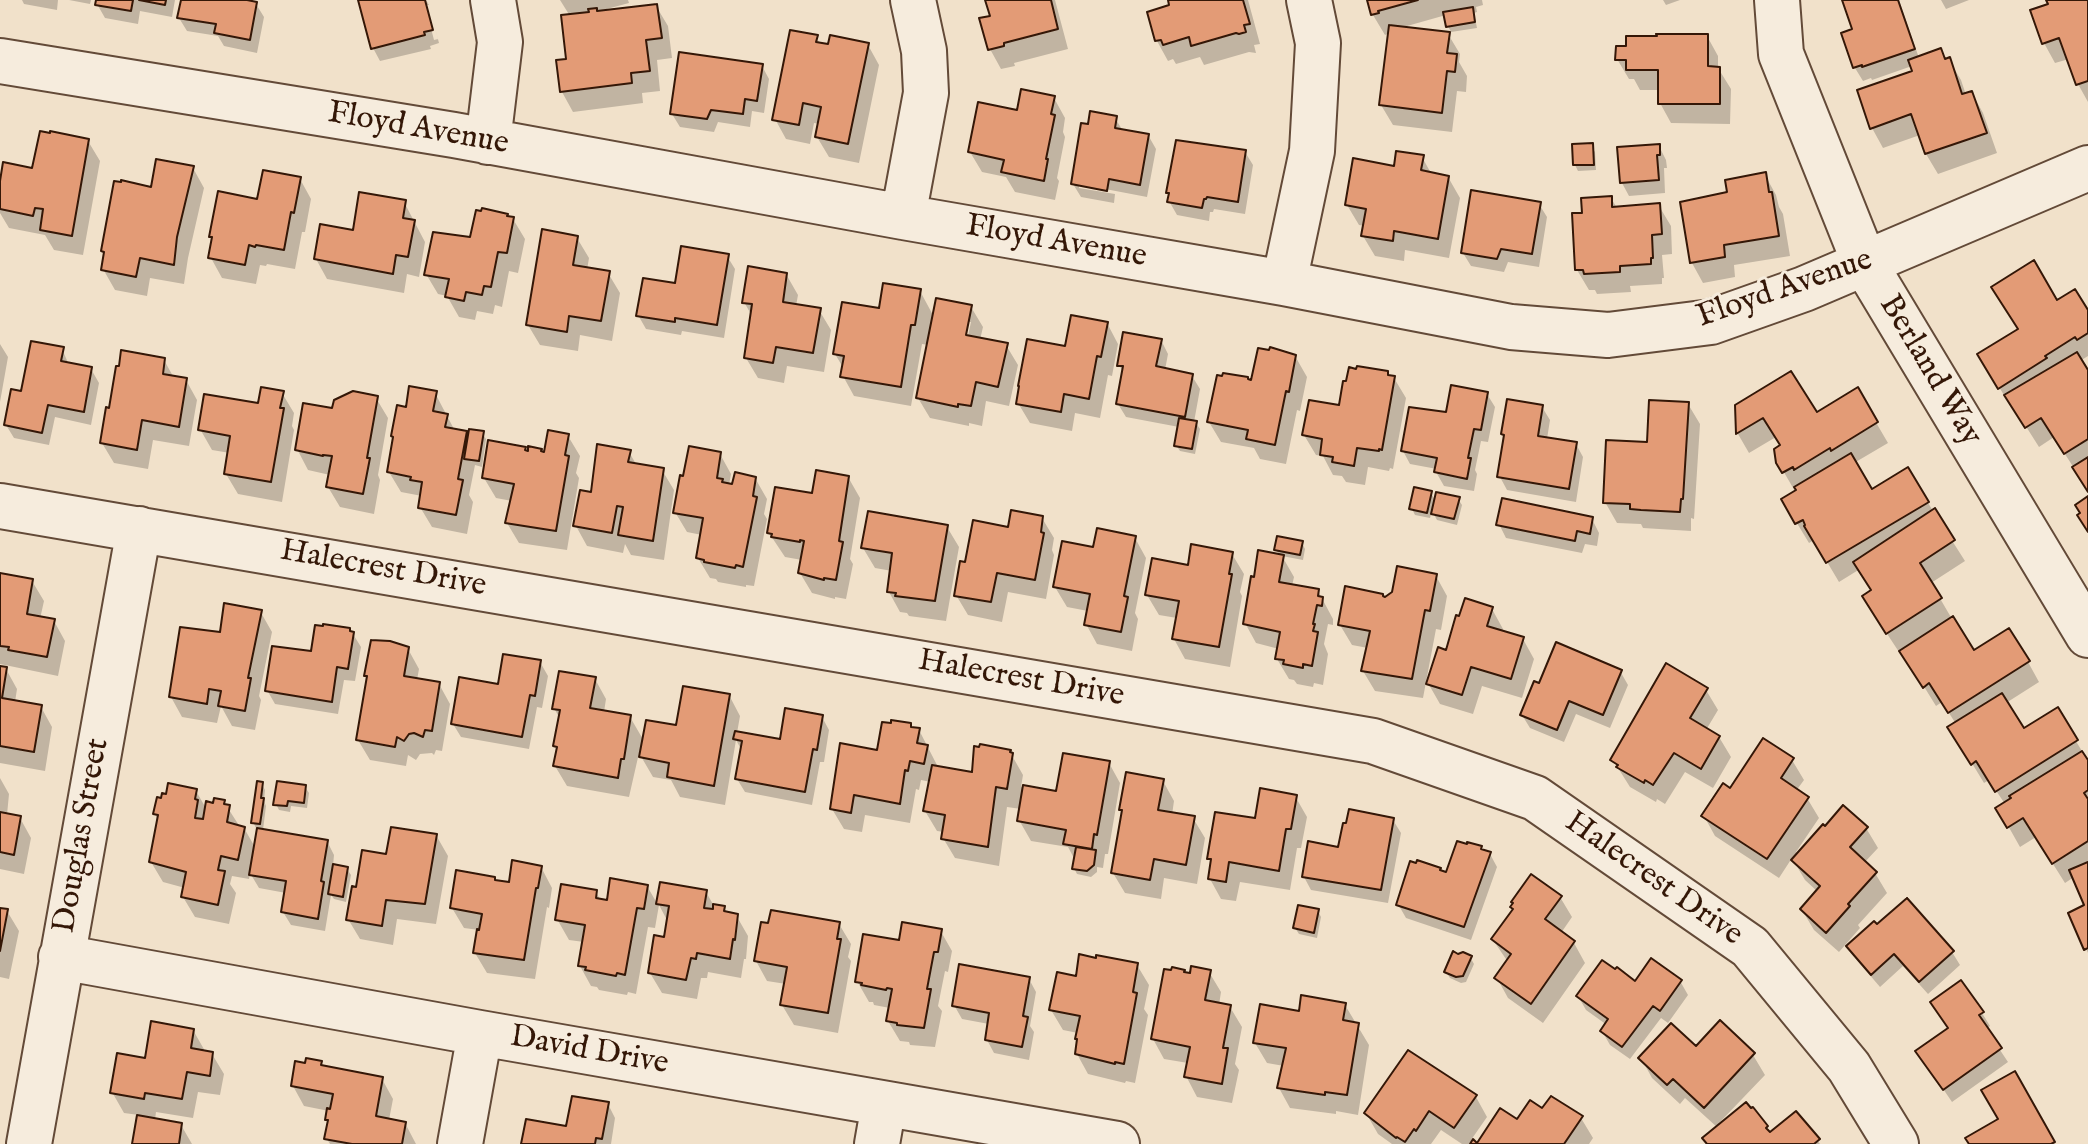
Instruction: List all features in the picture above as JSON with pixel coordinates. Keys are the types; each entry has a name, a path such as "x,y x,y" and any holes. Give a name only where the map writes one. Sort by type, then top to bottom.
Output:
{"street":[{"path":"488,142 500,42 493,0"},
{"path":"903,217 926,93 924,51 913,0"},
{"path":"1284,283 1312,151 1318,43 1309,0"},
{"name":"Berland Way","path":"1777,0 1781,54 1865,264 2088,635"},
{"name":"Floyd Avenue","path":"0,61 488,142 1284,283 1511,327 1608,335 1711,322 1804,289 2088,168"},
{"name":"Halecrest Drive","path":"0,506 1373,741 1535,798 1750,947 1849,1067 1896,1144"},
{"name":"Douglas Street","path":"29,1144 139,529"},
{"name":"David Drive","path":"61,957 480,1033 880,1124 1117,1144"},
{"path":"460,1144 480,1033"}],"building":[{"path":"96,0 133,0 131,11 95,5"},
{"path":"139,0 166,0 165,5"},
{"path":"181,0 257,2 250,40 214,33 216,24 177,18"},
{"path":"358,0 425,0 433,30 424,32 425,35 371,49"},
{"path":"985,0 1051,0 1058,29 988,50 979,18 990,16"},
{"path":"1168,0 1243,0 1250,24 1244,25 1246,32 1191,46 1189,37 1163,45 1161,40 1155,41 1147,12 1169,5"},
{"path":"1367,0 1418,0 1371,15"},
{"path":"1842,0 1898,0 1915,49 1853,68 1841,33 1852,29"},
{"path":"2046,0 2088,0 2088,81 2076,85 2059,38 2042,44 2030,10 2048,4"},
{"path":"657,4 662,38 646,40 650,71 631,73 632,83 560,92 556,60 566,59 561,15 589,12 588,9 597,8 597,11"},
{"path":"1473,7 1475,22 1446,27 1443,12"},
{"path":"1389,25 1450,32 1447,53 1457,54 1455,72 1447,71 1442,113 1379,105"},
{"path":"790,30 818,35 816,42 828,44 830,35 869,43 848,144 815,137 821,107 803,103 799,125 772,120"},
{"path":"1708,34 1708,66 1720,67 1720,104 1658,104 1658,70 1626,70 1626,60 1615,60 1616,46 1626,46 1626,36"},
{"path":"1941,48 1945,59 1950,57 1962,94 1972,91 1987,133 1925,154 1911,114 1870,129 1857,90 1912,71 1908,60"},
{"path":"679,52 763,64 757,101 745,99 743,114 711,110 707,119 670,114"},
{"path":"1021,89 1055,96 1051,114 1055,115 1044,181 1001,172 1004,160 968,152 978,102 1017,110"},
{"path":"1090,111 1117,116 1115,128 1149,134 1140,185 1109,179 1107,191 1071,184 1081,123 1088,124"},
{"path":"40,131 89,139 72,236 40,230 43,209 35,208 33,216 0,209 3,162 32,168"},
{"path":"1176,140 1246,150 1238,202 1207,197 1202,208 1167,202"},
{"path":"1593,143 1594,165 1573,165 1572,144"},
{"path":"1660,144 1660,155 1657,155 1659,180 1620,183 1617,147"},
{"path":"1396,151 1424,155 1421,170 1449,176 1438,239 1394,231 1393,241 1361,236 1366,209 1345,205 1353,158 1394,166"},
{"path":"156,159 194,166 177,237 174,265 140,258 136,277 101,270 104,252 101,251 114,181 151,187"},
{"path":"263,170 301,177 284,250 249,245 245,265 208,258 218,191 257,199"},
{"path":"1766,172 1779,236 1724,245 1725,257 1690,263 1680,202 1727,192 1725,180"},
{"path":"1471,190 1541,202 1532,254 1501,249 1497,259 1461,253"},
{"path":"359,192 406,200 403,218 415,220 408,257 396,255 393,274 314,259 320,224 353,230"},
{"path":"1612,196 1612,207 1660,203 1662,234 1652,235 1651,264 1620,266 1620,272 1584,274 1583,270 1575,270 1572,213 1582,213 1581,198"},
{"path":"482,208 514,217 507,253 498,252 491,287 484,286 482,295 466,292 464,301 445,297 449,279 424,275 433,232 470,237 476,210 481,211"},
{"path":"542,229 578,236 573,265 610,271 601,321 569,316 567,332 526,325"},
{"path":"681,246 729,254 717,325 636,316 643,278 675,283"},
{"path":"2034,260 2057,300 2075,289 2088,310 2088,333 2077,340 2075,337 1998,389 1977,354 2018,329 1991,287"},
{"path":"748,266 787,273 783,302 821,308 813,353 776,347 773,363 744,358 752,304 742,303"},
{"path":"883,283 921,289 915,325 911,325 901,387 840,377 844,356 833,354 842,302 879,308"},
{"path":"936,298 972,305 966,335 1008,343 998,387 976,382 971,406 958,404 958,407 916,398"},
{"path":"1071,315 1108,322 1101,357 1097,356 1089,399 1064,394 1061,412 1016,404 1027,339 1065,346"},
{"path":"1123,332 1162,339 1156,366 1193,374 1185,417 1116,404 1123,366 1117,366"},
{"path":"31,341 64,347 61,361 92,367 84,412 48,405 42,433 4,425 11,389 21,391"},
{"path":"1270,347 1296,355 1275,445 1246,439 1248,430 1207,422 1217,375 1222,376 1223,373 1251,380 1258,348 1269,350"},
{"path":"121,350 165,358 163,374 187,378 179,427 142,420 137,450 100,443"},
{"path":"2077,352 2088,370 2088,439 2064,454 2041,418 2025,428 2004,395"},
{"path":"1357,366 1388,371 1388,375 1395,376 1382,450 1357,448 1354,466 1332,462 1333,457 1320,455 1322,439 1302,435 1309,400 1339,405 1349,367 1356,369"},
{"path":"1791,371 1817,412 1858,387 1878,422 1831,451 1830,448 1794,470 1793,467 1782,473 1776,463 1774,449 1780,445 1763,418 1736,434 1735,405"},
{"path":"1451,385 1488,392 1481,430 1474,429 1467,479 1434,472 1437,458 1401,451 1409,407 1446,412"},
{"path":"409,386 437,391 433,411 448,414 445,427 467,431 458,479 463,480 456,515 418,508 422,482 387,472 397,405 406,407"},
{"path":"261,387 284,391 280,408 284,408 271,482 224,474 230,436 198,430 204,394 258,403"},
{"path":"353,391 378,396 363,494 326,487 332,456 295,450 303,403 332,408 334,400"},
{"path":"1507,399 1543,405 1538,436 1577,442 1569,489 1497,477"},
{"path":"1649,400 1689,402 1680,512 1630,509 1630,504 1603,503 1606,440 1647,442"},
{"path":"1179,418 1197,421 1192,449 1174,446"},
{"path":"469,429 484,431 479,461 464,459"},
{"path":"548,430 569,434 565,455 569,456 556,531 505,523 514,484 482,478 488,440 526,447 528,451 528,446 542,449 544,452"},
{"path":"597,444 631,450 628,462 664,468 653,541 618,535 623,507 617,506 612,533 573,526 580,490 591,492"},
{"path":"689,446 721,452 717,478 723,479 722,482 732,484 735,472 756,477 753,496 757,497 743,567 736,565 735,568 696,558 703,518 673,513"},
{"path":"1851,453 1872,489 1908,467 1929,502 1826,563 1803,520 1795,524 1781,499 1796,490 1794,487"},
{"path":"2088,457 2088,492 2072,467"},
{"path":"816,470 849,476 836,580 798,573 804,541 771,537 772,534 767,533 775,487 812,493"},
{"path":"1414,487 1432,491 1427,513 1409,509"},
{"path":"1436,492 1460,497 1454,519 1431,514"},
{"path":"2088,496 2088,532 2077,515 2080,513 2075,505"},
{"path":"1502,498 1593,517 1590,534 1577,531 1575,541 1496,525"},
{"path":"1935,508 1955,540 1920,563 1942,598 1886,634 1862,596 1871,590 1853,562"},
{"path":"1011,510 1043,516 1041,532 1044,533 1035,580 997,573 991,602 954,596 960,561 965,562 973,520 1008,527"},
{"path":"868,511 948,525 935,601 895,596 896,593 887,592 892,553 861,548"},
{"path":"1097,528 1136,536 1124,596 1128,597 1121,632 1084,625 1090,594 1053,587 1062,541 1093,547"},
{"path":"1277,536 1303,541 1300,555 1274,550"},
{"path":"1191,544 1233,552 1219,647 1172,639 1179,601 1145,595 1152,558 1188,565"},
{"path":"1258,550 1284,555 1279,582 1319,589 1318,596 1323,597 1322,606 1317,605 1313,624 1313,631 1318,632 1312,666 1303,664 1303,668 1283,664 1284,660 1275,659 1280,632 1243,624"},
{"path":"1397,566 1437,574 1430,611 1425,610 1412,679 1361,671 1370,631 1338,625 1345,586 1385,597 1392,592"},
{"path":"0,573 33,579 27,614 55,619 47,657 0,646"},
{"path":"1465,598 1493,607 1487,626 1524,637 1511,679 1471,667 1462,695 1426,684 1438,647 1446,650 1456,615 1459,616"},
{"path":"224,603 262,610 248,678 251,678 245,711 218,706 221,691 209,689 207,704 169,697 180,627 220,632"},
{"path":"1953,616 1974,650 2009,628 2030,661 1948,713 1929,683 1923,688 1899,651"},
{"path":"315,625 350,628 354,632 348,669 337,667 332,702 265,691 272,646 311,651"},
{"path":"371,640 390,641 409,647 404,676 440,682 432,731 425,730 423,737 409,734 404,741 397,737 395,747 356,740"},
{"path":"1556,642 1622,670 1603,715 1569,701 1557,730 1520,715 1534,681 1539,683"},
{"path":"503,654 541,660 535,696 530,695 522,737 451,724 459,677 498,684"},
{"path":"1666,663 1708,688 1690,718 1720,736 1701,769 1674,753 1653,785 1616,767 1618,765 1610,760"},
{"path":"0,666 7,667 2,698 42,705 34,752 0,746"},
{"path":"559,671 596,677 590,708 631,715 618,778 553,766 557,747 553,746 560,710 552,709"},
{"path":"683,686 730,694 714,786 667,777 669,763 639,757 646,720 676,725"},
{"path":"2002,693 2024,728 2058,707 2078,740 1995,792 1976,761 1971,765 1947,727"},
{"path":"785,708 823,715 805,792 735,779 742,741 733,739 735,731 780,739"},
{"path":"891,720 911,723 911,727 920,728 917,743 928,745 924,764 910,761 908,771 905,770 900,804 854,795 851,813 830,809 840,743 877,750 882,722 891,723"},
{"path":"1763,738 1794,758 1781,778 1809,797 1767,859 1701,816 1723,783 1730,788"},
{"path":"980,744 1013,753 1007,789 996,787 988,847 941,839 945,815 923,811 932,765 972,772 974,746 979,747"},
{"path":"2082,751 2088,760 2088,790 2084,793 2088,799 2088,841 2052,864 2023,818 2007,828 1995,808"},
{"path":"1063,753 1110,761 1092,849 1063,844 1066,830 1017,821 1023,785 1056,791"},
{"path":"1126,772 1164,779 1158,810 1195,816 1186,865 1154,859 1150,880 1111,873"},
{"path":"257,781 263,782 260,824 251,823"},
{"path":"277,781 306,785 304,803 288,801 287,806 273,805"},
{"path":"168,783 197,789 195,818 203,819 206,801 213,803 214,798 225,800 224,804 230,805 227,822 245,827 238,860 221,856 218,870 225,871 218,905 181,897 186,872 149,862 158,815 153,814 157,797 166,794"},
{"path":"1260,788 1297,795 1291,829 1286,829 1279,871 1229,862 1226,882 1208,879 1211,859 1207,859 1215,812 1255,818"},
{"path":"1843,805 1868,827 1850,847 1877,872 1826,933 1800,909 1820,886 1791,860"},
{"path":"1349,809 1394,818 1381,890 1302,877 1308,841 1338,847"},
{"path":"0,812 21,816 14,855 0,852"},
{"path":"391,827 437,834 425,904 386,900 382,926 346,920 362,850 386,854"},
{"path":"257,828 328,840 318,919 281,912 286,881 249,875"},
{"path":"1457,841 1482,846 1481,849 1491,852 1464,927 1396,905 1410,861 1416,863 1417,860 1446,872"},
{"path":"1076,847 1096,850 1094,865 1087,871 1072,869"},
{"path":"512,860 542,866 524,960 473,953 482,914 450,908 456,870 509,882"},
{"path":"2088,862 2088,948 2084,950 2068,913 2084,905 2069,870"},
{"path":"333,864 348,867 343,897 328,894"},
{"path":"1531,874 1562,896 1545,919 1575,941 1531,1004 1494,978 1511,954 1491,939 1513,909 1511,902"},
{"path":"610,878 648,885 644,909 637,908 625,975 617,973 616,976 578,966 585,925 555,920 561,884 597,890 596,898 607,900"},
{"path":"660,882 707,890 704,908 713,909 713,904 725,906 724,911 738,914 730,959 697,953 696,959 691,958 686,980 648,973 654,935 664,937 669,906 656,904"},
{"path":"1907,898 1954,951 1919,982 1894,954 1871,975 1846,946"},
{"path":"1298,905 1319,909 1314,933 1293,928"},
{"path":"0,908 8,909 0,951"},
{"path":"771,910 840,922 837,939 841,939 828,1013 780,1005 787,967 754,961 761,922 768,923"},
{"path":"902,922 942,929 927,989 931,989 924,1028 886,1021 892,989 855,982 863,934 899,940"},
{"path":"1453,951 1472,956 1463,976 1456,977 1444,972"},
{"path":"1079,954 1138,963 1133,992 1137,993 1124,1064 1075,1054 1080,1016 1049,1010 1057,972 1076,976"},
{"path":"1651,958 1682,980 1660,1011 1653,1006 1622,1047 1600,1031 1608,1019 1576,996 1602,960 1635,981"},
{"path":"959,964 1030,977 1023,1016 1028,1017 1022,1047 985,1040 989,1013 952,1006"},
{"path":"1191,966 1211,970 1205,1000 1231,1005 1223,1048 1228,1048 1222,1084 1184,1077 1190,1047 1151,1039 1164,969 1171,970 1172,967 1190,973"},
{"path":"1961,980 1984,1012 1979,1015 2002,1048 1943,1090 1915,1051 1948,1028 1930,1002"},
{"path":"1301,995 1346,1003 1343,1020 1359,1023 1347,1095 1277,1088 1286,1048 1253,1043 1260,1004 1299,1011"},
{"path":"1720,1020 1755,1053 1704,1108 1673,1079 1667,1085 1638,1058 1671,1023 1696,1046"},
{"path":"151,1021 194,1029 191,1048 213,1052 210,1076 187,1072 182,1099 145,1093 144,1099 110,1093 117,1053 145,1058"},
{"path":"1408,1050 1477,1095 1454,1128 1429,1111 1405,1142 1364,1113"},
{"path":"306,1058 322,1061 321,1065 383,1077 376,1116 406,1122 402,1144 352,1144 324,1139 327,1108 330,1109 333,1094 291,1086 295,1061 305,1063"},
{"path":"2015,1071 2055,1142 1969,1144 1965,1138 1998,1119 1981,1090"},
{"path":"572,1096 609,1102 602,1139 596,1138 595,1144 521,1144 526,1119 566,1126"},
{"path":"1551,1096 1583,1116 1564,1144 1470,1144 1473,1139 1477,1143 1500,1108 1517,1119 1530,1100 1542,1108"},
{"path":"1746,1102 1770,1132 1796,1111 1820,1139 1814,1144 1707,1144 1702,1138"},
{"path":"137,1115 182,1123 179,1144 132,1144"}]}
